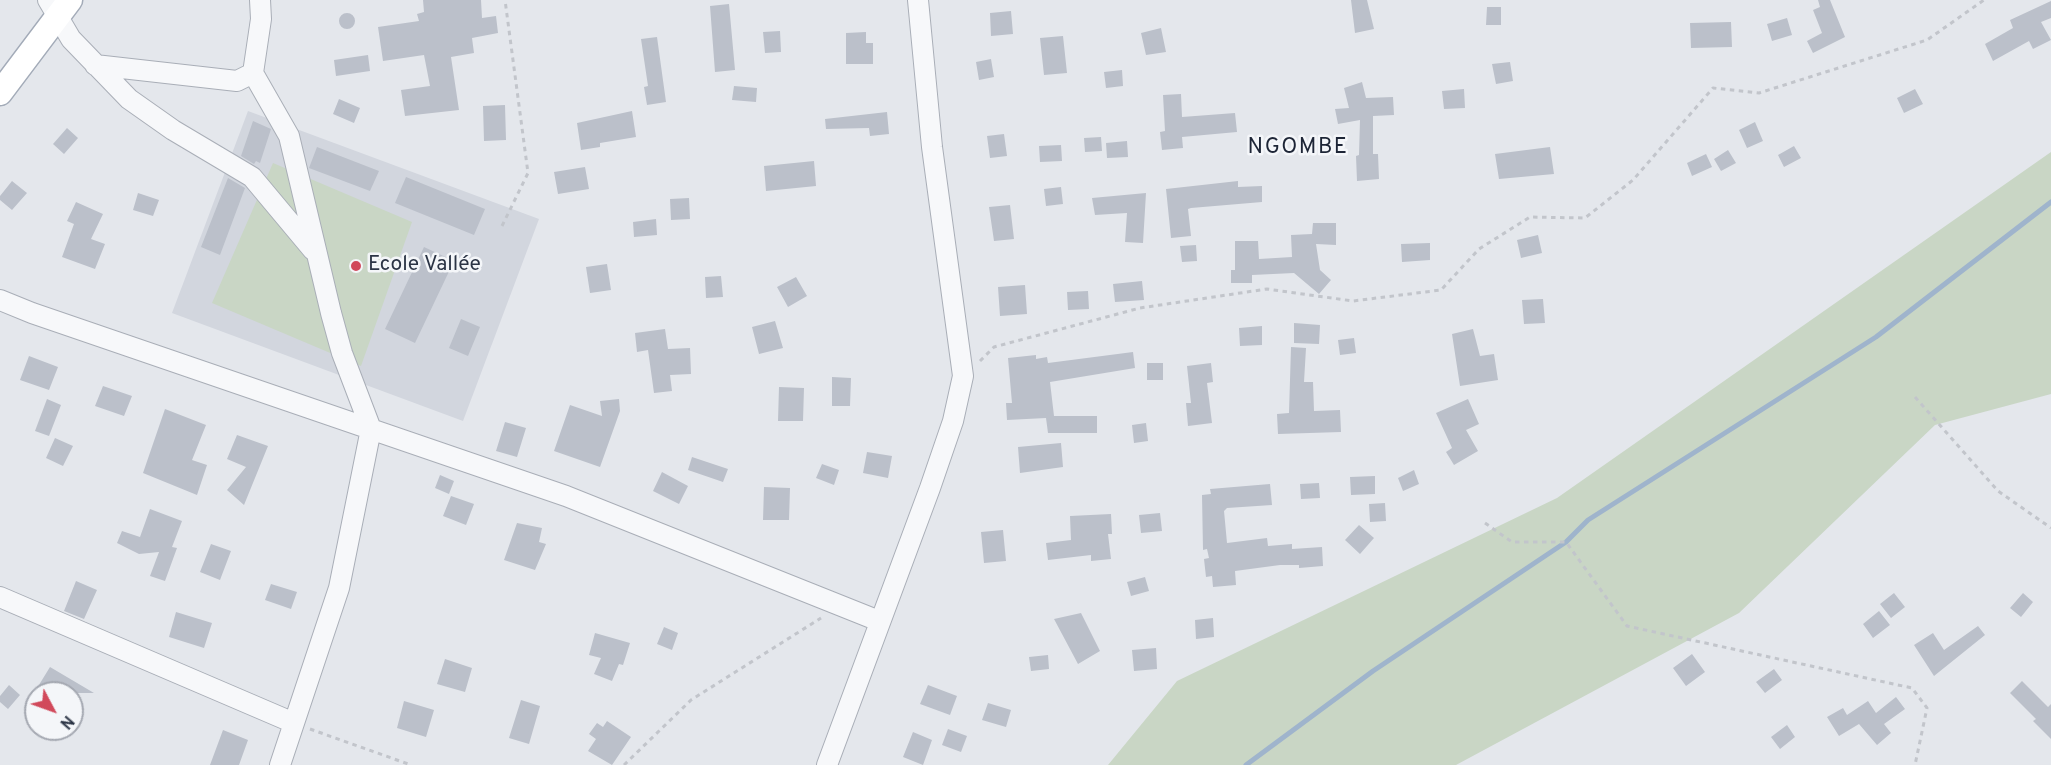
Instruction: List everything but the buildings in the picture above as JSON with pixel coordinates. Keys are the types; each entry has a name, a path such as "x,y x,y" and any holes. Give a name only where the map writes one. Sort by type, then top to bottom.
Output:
{"main road":[{"path":"0,93 58,6"}],"street":[{"path":"260,0 261,19 253,73 289,136 342,353 371,429 339,588 280,765"},
{"path":"826,765 930,488 952,421 963,376 932,147 918,0"},
{"path":"58,6 71,39 129,99 173,130 252,177 317,254"},
{"path":"94,65 237,81 253,73"},
{"path":"0,300 566,496 879,621"},
{"path":"0,597 294,723"}],"path":[{"path":"502,226 528,173 505,0"},
{"path":"963,376 994,347 1140,308 1267,289 1353,301 1441,290 1479,249 1530,217 1585,218 1634,180 1713,88 1760,93 1927,40 1984,0"},
{"path":"1915,397 1998,491 2051,528"},
{"path":"1485,523 1512,542 1566,542 1627,626 1912,688 1927,708 1915,765"},
{"path":"624,765 691,700 840,607"},
{"path":"294,723 411,765"}],"shaded area":[{"name":"Ecole Vallée","path":"248,111 539,219 463,421 172,313"}],"green space":[{"path":"2051,152 2051,394 1935,425 1739,613 1456,765 1108,765 1177,681 1557,498"},
{"path":"273,163 412,222 361,366 212,303"}],"waterway":[{"path":"1246,765 1373,671 1566,542 1588,520 1876,337 2051,202"}],"place":[{"name":"Ecole Vallée","path":"356,266"}],"district":[{"name":"NGOMBE","path":"1298,149"}]}
